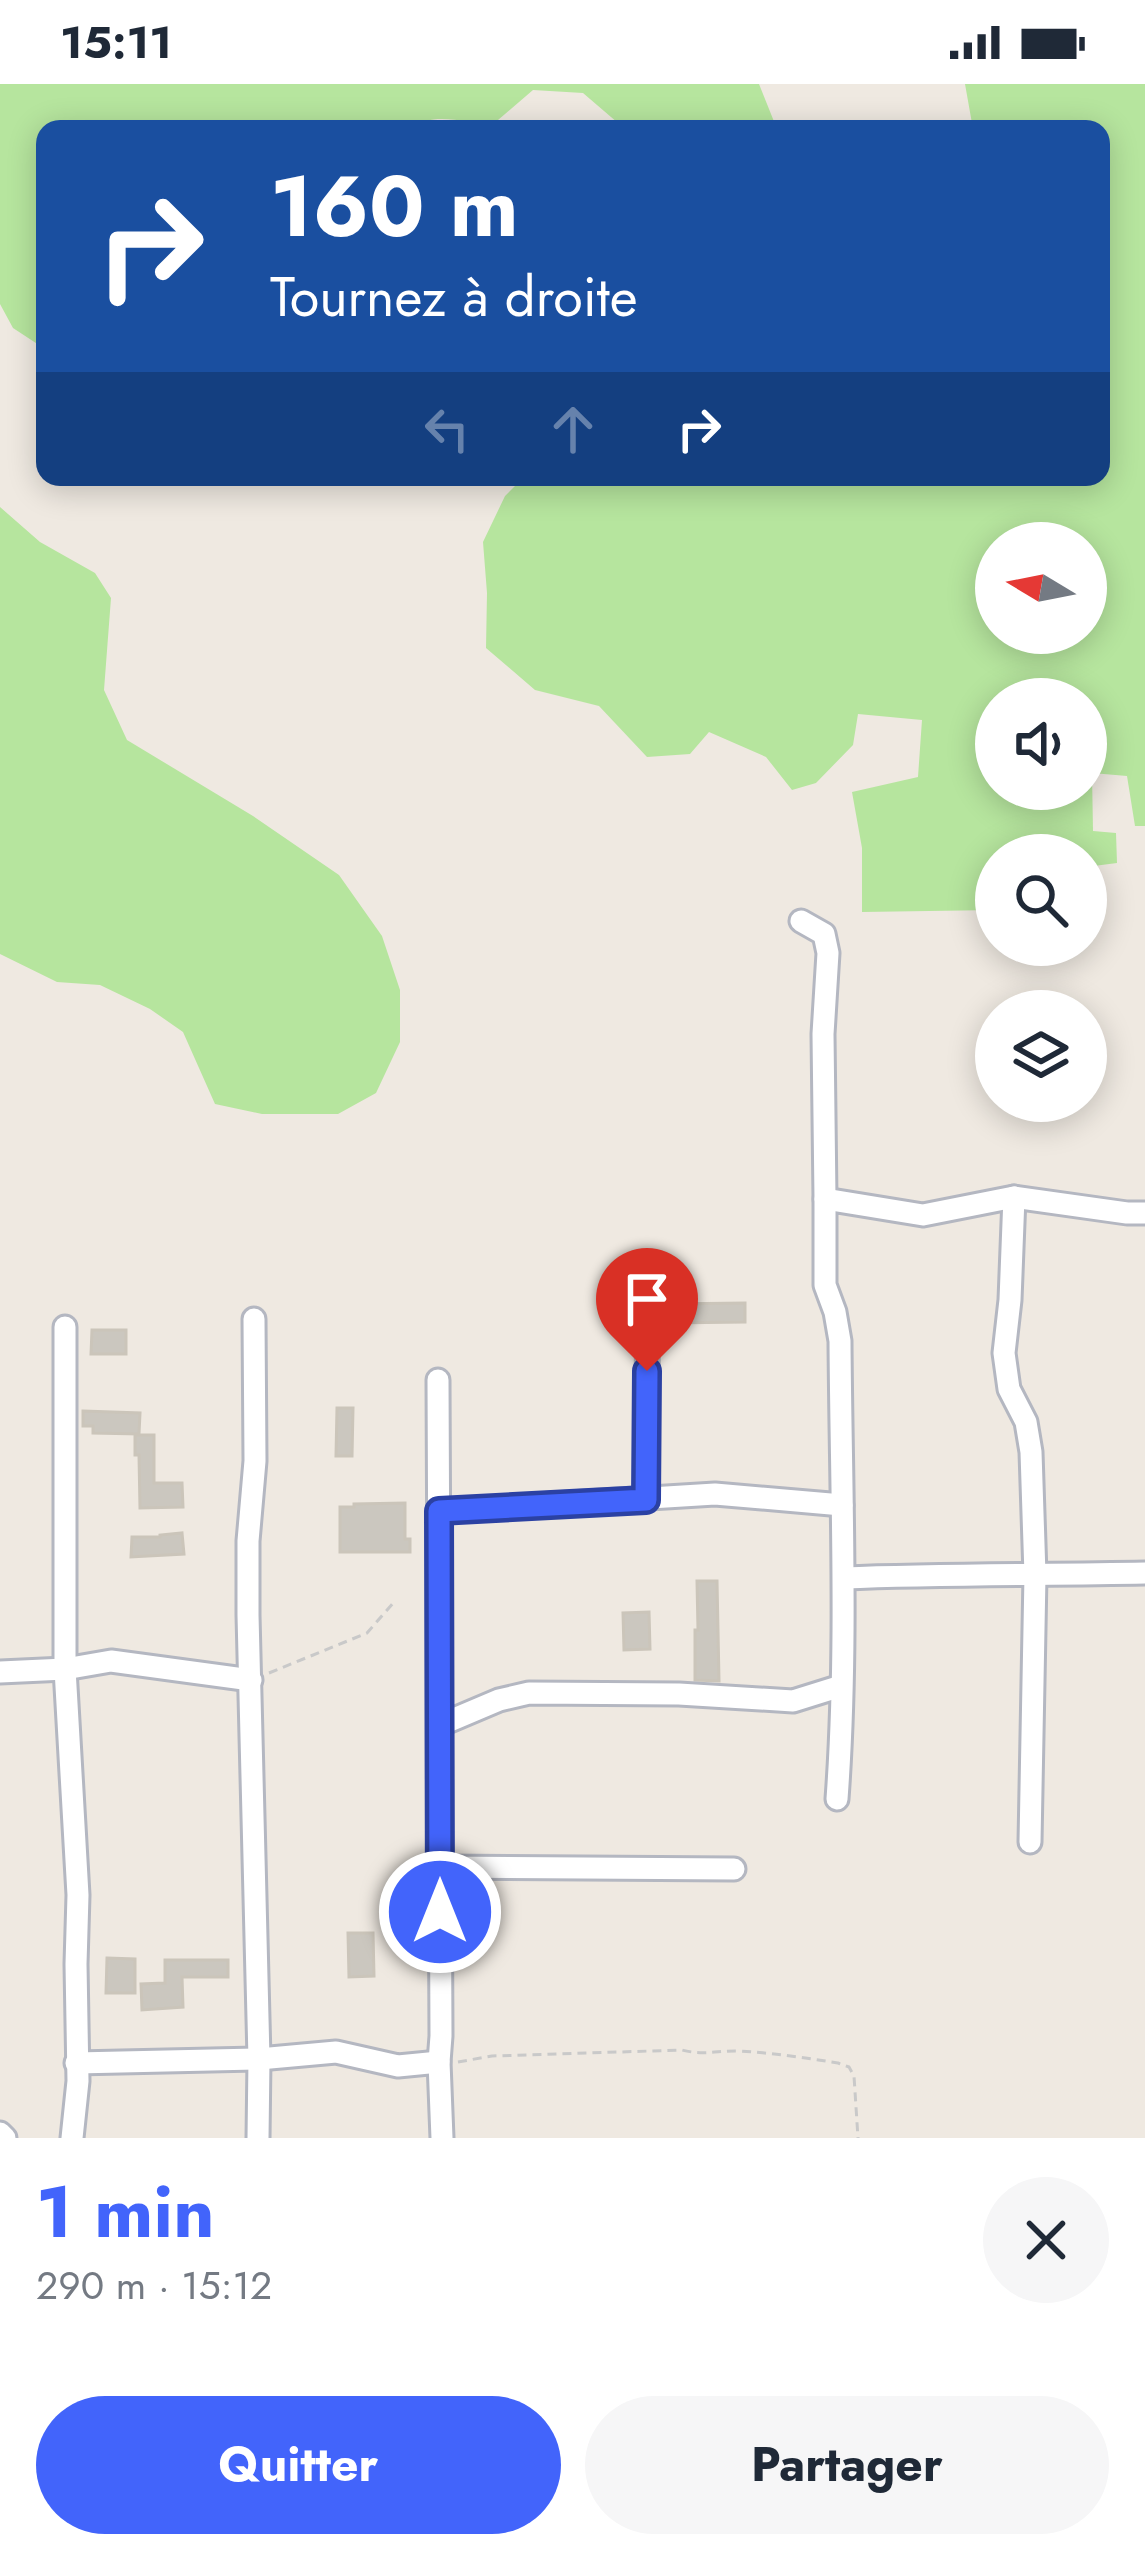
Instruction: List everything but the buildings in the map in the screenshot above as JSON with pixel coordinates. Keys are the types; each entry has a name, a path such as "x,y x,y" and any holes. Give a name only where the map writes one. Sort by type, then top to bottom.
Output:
{"street":[{"path":"801,921 824,934 828,953 823,1034 825,1285 840,1341 844,1578 837,1799"},
{"path":"825,1198 923,1215 1014,1197 1145,1213"},
{"path":"1014,1197 1004,1353 1009,1389 1026,1422 1031,1452 1035,1575 1030,1842"},
{"path":"646,1500 648,1285"},
{"path":"254,1319 255,1461 248,1540 258,2138"},
{"path":"65,1327 65,1670 78,1895 72,2138"},
{"path":"438,1380 442,2138"},
{"path":"439,1511 715,1494 842,1505"},
{"path":"844,1578 1145,1573"},
{"path":"0,1672 65,1670 111,1661 251,1680"},
{"path":"440,1725 529,1693 793,1701 841,1686"},
{"path":"440,1867 734,1869"},
{"path":"76,2062 259,2059 337,2052 398,2066 439,2062"}],"path":[{"path":"251,1680 367,1633 394,1601"},
{"path":"439,2062 492,2056 682,2050 700,2055 734,2050 838,2063 849,2067 854,2076 858,2138"}],"green space":[{"path":"0,84 759,84 773,120 614,120 583,93 533,90 498,120 36,120 36,343 13,328 0,304"},
{"path":"965,84 1145,84 1145,826 1135,826 1127,776 1107,774 1107,678 975,678 975,810 1093,810 1093,831 1116,833 1117,863 1107,864 1107,834 975,834 975,910 862,912 862,848 852,792 918,777 922,720 858,714 853,745 816,783 792,790 766,757 709,732 690,754 647,757 599,706 535,690 486,648 483,542 505,496 515,486 1110,486 1110,120 971,120"},
{"path":"0,507 40,542 95,573 111,598 104,690 127,740 339,875 382,936 400,990 400,1042 376,1093 338,1114 262,1114 215,1104 183,1032 150,1009 100,985 57,982 0,954"}],"route":[{"path":"440,1912 439,1511 646,1500 647,1371"}]}
